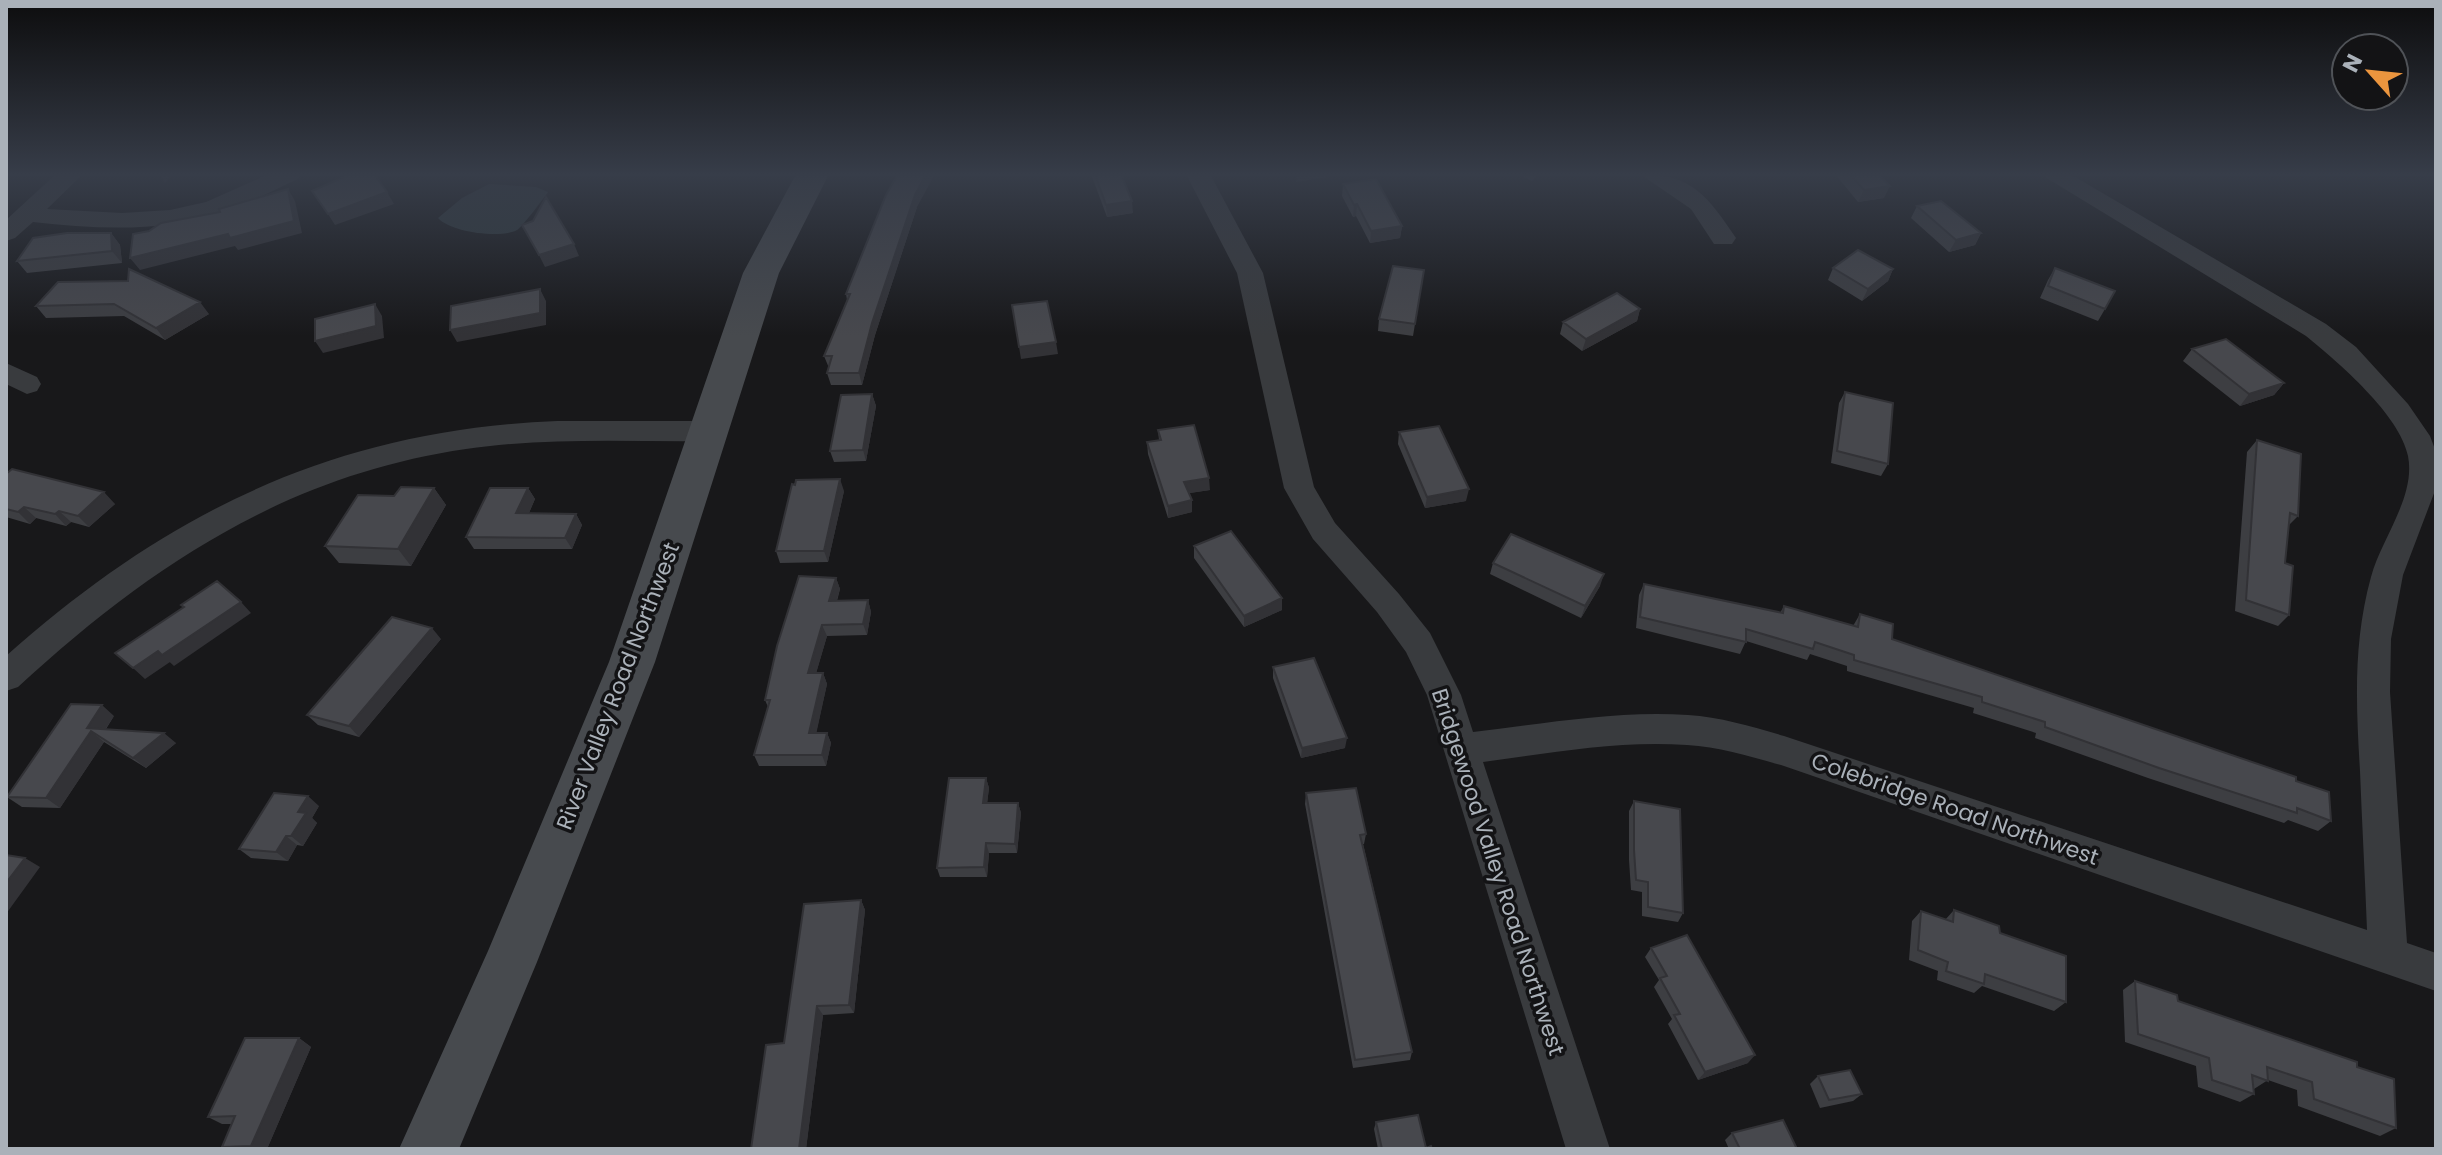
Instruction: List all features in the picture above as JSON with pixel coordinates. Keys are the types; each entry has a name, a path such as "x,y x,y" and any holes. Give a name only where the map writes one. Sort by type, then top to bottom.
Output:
{"street":[{"name":"River Valley Road Northwest","path":"429,1149 510,962 632,662 761,273 785,228"},
{"name":"Bridgewood Valley Road Northwest","path":"1226,228 1250,273 1299,488 1324,531 1388,603 1418,643 1444,695 1588,1149"},
{"path":"1716,228 1723,238"},
{"path":"2143,228 2316,330 2346,354 2398,411 2415,436 2423,457 2422,485 2387,575 2374,639 2373,692 2388,955"},
{"path":"6,677 89,603 176,541 297,482 361,461 466,438 513,434 709,431"},
{"name":"Colebridge Road Northwest","path":"1461,749 1643,729 1690,731 1737,738 1784,751 2436,972"}],"shaded area":[{"path":"456,228 520,228 499,234"}],"building":[{"path":"154,228 268,228 230,238 228,234 130,258 133,234"},
{"path":"524,228 564,228 574,244 539,255"},
{"path":"873,228 904,228 859,373 827,373 832,356 824,356 850,294 846,294"},
{"path":"1942,228 1975,228 1981,233 1956,240"},
{"path":"67,233 111,233 112,251 17,261 33,238"},
{"path":"1858,250 1893,269 1868,289 1833,268"},
{"path":"1393,266 1424,270 1415,324 1379,319"},
{"path":"2055,268 2115,291 2105,309 2048,286"},
{"path":"129,269 200,302 156,328 114,304 36,306 58,282 128,281"},
{"path":"540,289 540,313 450,330 451,306"},
{"path":"1617,293 1640,309 1586,339 1563,322"},
{"path":"1047,301 1056,342 1019,347 1012,305"},
{"path":"375,304 376,326 315,341 315,319"},
{"path":"2226,339 2284,383 2249,394 2192,349"},
{"path":"1845,392 1893,403 1888,464 1837,451"},
{"path":"872,394 863,450 830,451 841,395"},
{"path":"1194,425 1209,478 1184,482 1192,500 1168,506 1147,442 1161,440 1158,430"},
{"path":"1439,426 1469,489 1427,497 1399,432"},
{"path":"2257,440 2301,454 2298,516 2290,513 2285,563 2293,566 2289,615 2246,600"},
{"path":"12,469 104,492 78,516 24,507 18,512 6,509 6,474"},
{"path":"840,479 824,551 776,551 792,484 795,485 796,480"},
{"path":"401,487 434,488 398,549 325,546 358,495 394,496"},
{"path":"490,488 528,488 516,513 576,514 565,538 466,537"},
{"path":"1231,531 1282,598 1244,616 1194,546"},
{"path":"1511,534 1604,574 1585,606 1493,563"},
{"path":"799,576 836,578 829,601 868,600 863,624 822,625 808,673 823,673 809,733 827,733 822,755 754,755 770,700 765,700 777,646"},
{"path":"217,581 241,602 162,655 158,651 133,668 115,653 184,607 181,605"},
{"path":"1644,584 1783,613 1784,606 1858,627 1860,614 1893,624 1892,639 2296,777 2296,781 2329,792 2331,821 2297,808 2297,813 2159,768 2045,727 2045,722 1982,702 1982,697 1854,660 1854,655 1815,642 1813,649 1746,629 1746,642 1640,617"},
{"path":"392,617 432,628 349,726 307,715"},
{"path":"1314,658 1347,738 1302,748 1273,667"},
{"path":"71,704 102,705 87,728 164,733 133,758 91,731 46,798 7,797"},
{"path":"949,778 986,778 983,803 1018,803 1015,844 986,843 984,867 937,868"},
{"path":"1356,788 1366,834 1360,835 1412,1052 1355,1060 1306,793"},
{"path":"274,793 308,796 298,812 306,813 276,852 239,849"},
{"path":"1634,801 1680,809 1683,913 1648,907 1648,882 1636,880"},
{"path":"6,855 25,858 6,883"},
{"path":"861,900 849,1005 817,1006 799,1149 751,1149 766,1045 784,1043 804,904"},
{"path":"1954,910 1999,926 2000,933 2066,956 2066,1002 1985,974 1984,984 1946,971 1948,962 1918,950 1921,911 1953,922"},
{"path":"1687,935 1755,1055 1705,1072 1674,1015 1680,1014 1660,978 1667,976 1651,948"},
{"path":"2135,981 2177,995 2178,1001 2357,1062 2357,1067 2394,1079 2396,1128 2314,1099 2312,1082 2267,1067 2268,1081 2252,1075 2254,1094 2212,1080 2209,1058 2138,1034"},
{"path":"245,1038 299,1038 251,1146 222,1147 235,1116 208,1117"},
{"path":"1850,1070 1862,1094 1829,1100 1818,1076"},
{"path":"1418,1115 1426,1148 1431,1146 1432,1149 1382,1149 1376,1122"},
{"path":"1783,1120 1797,1149 1740,1149 1732,1133"}]}
